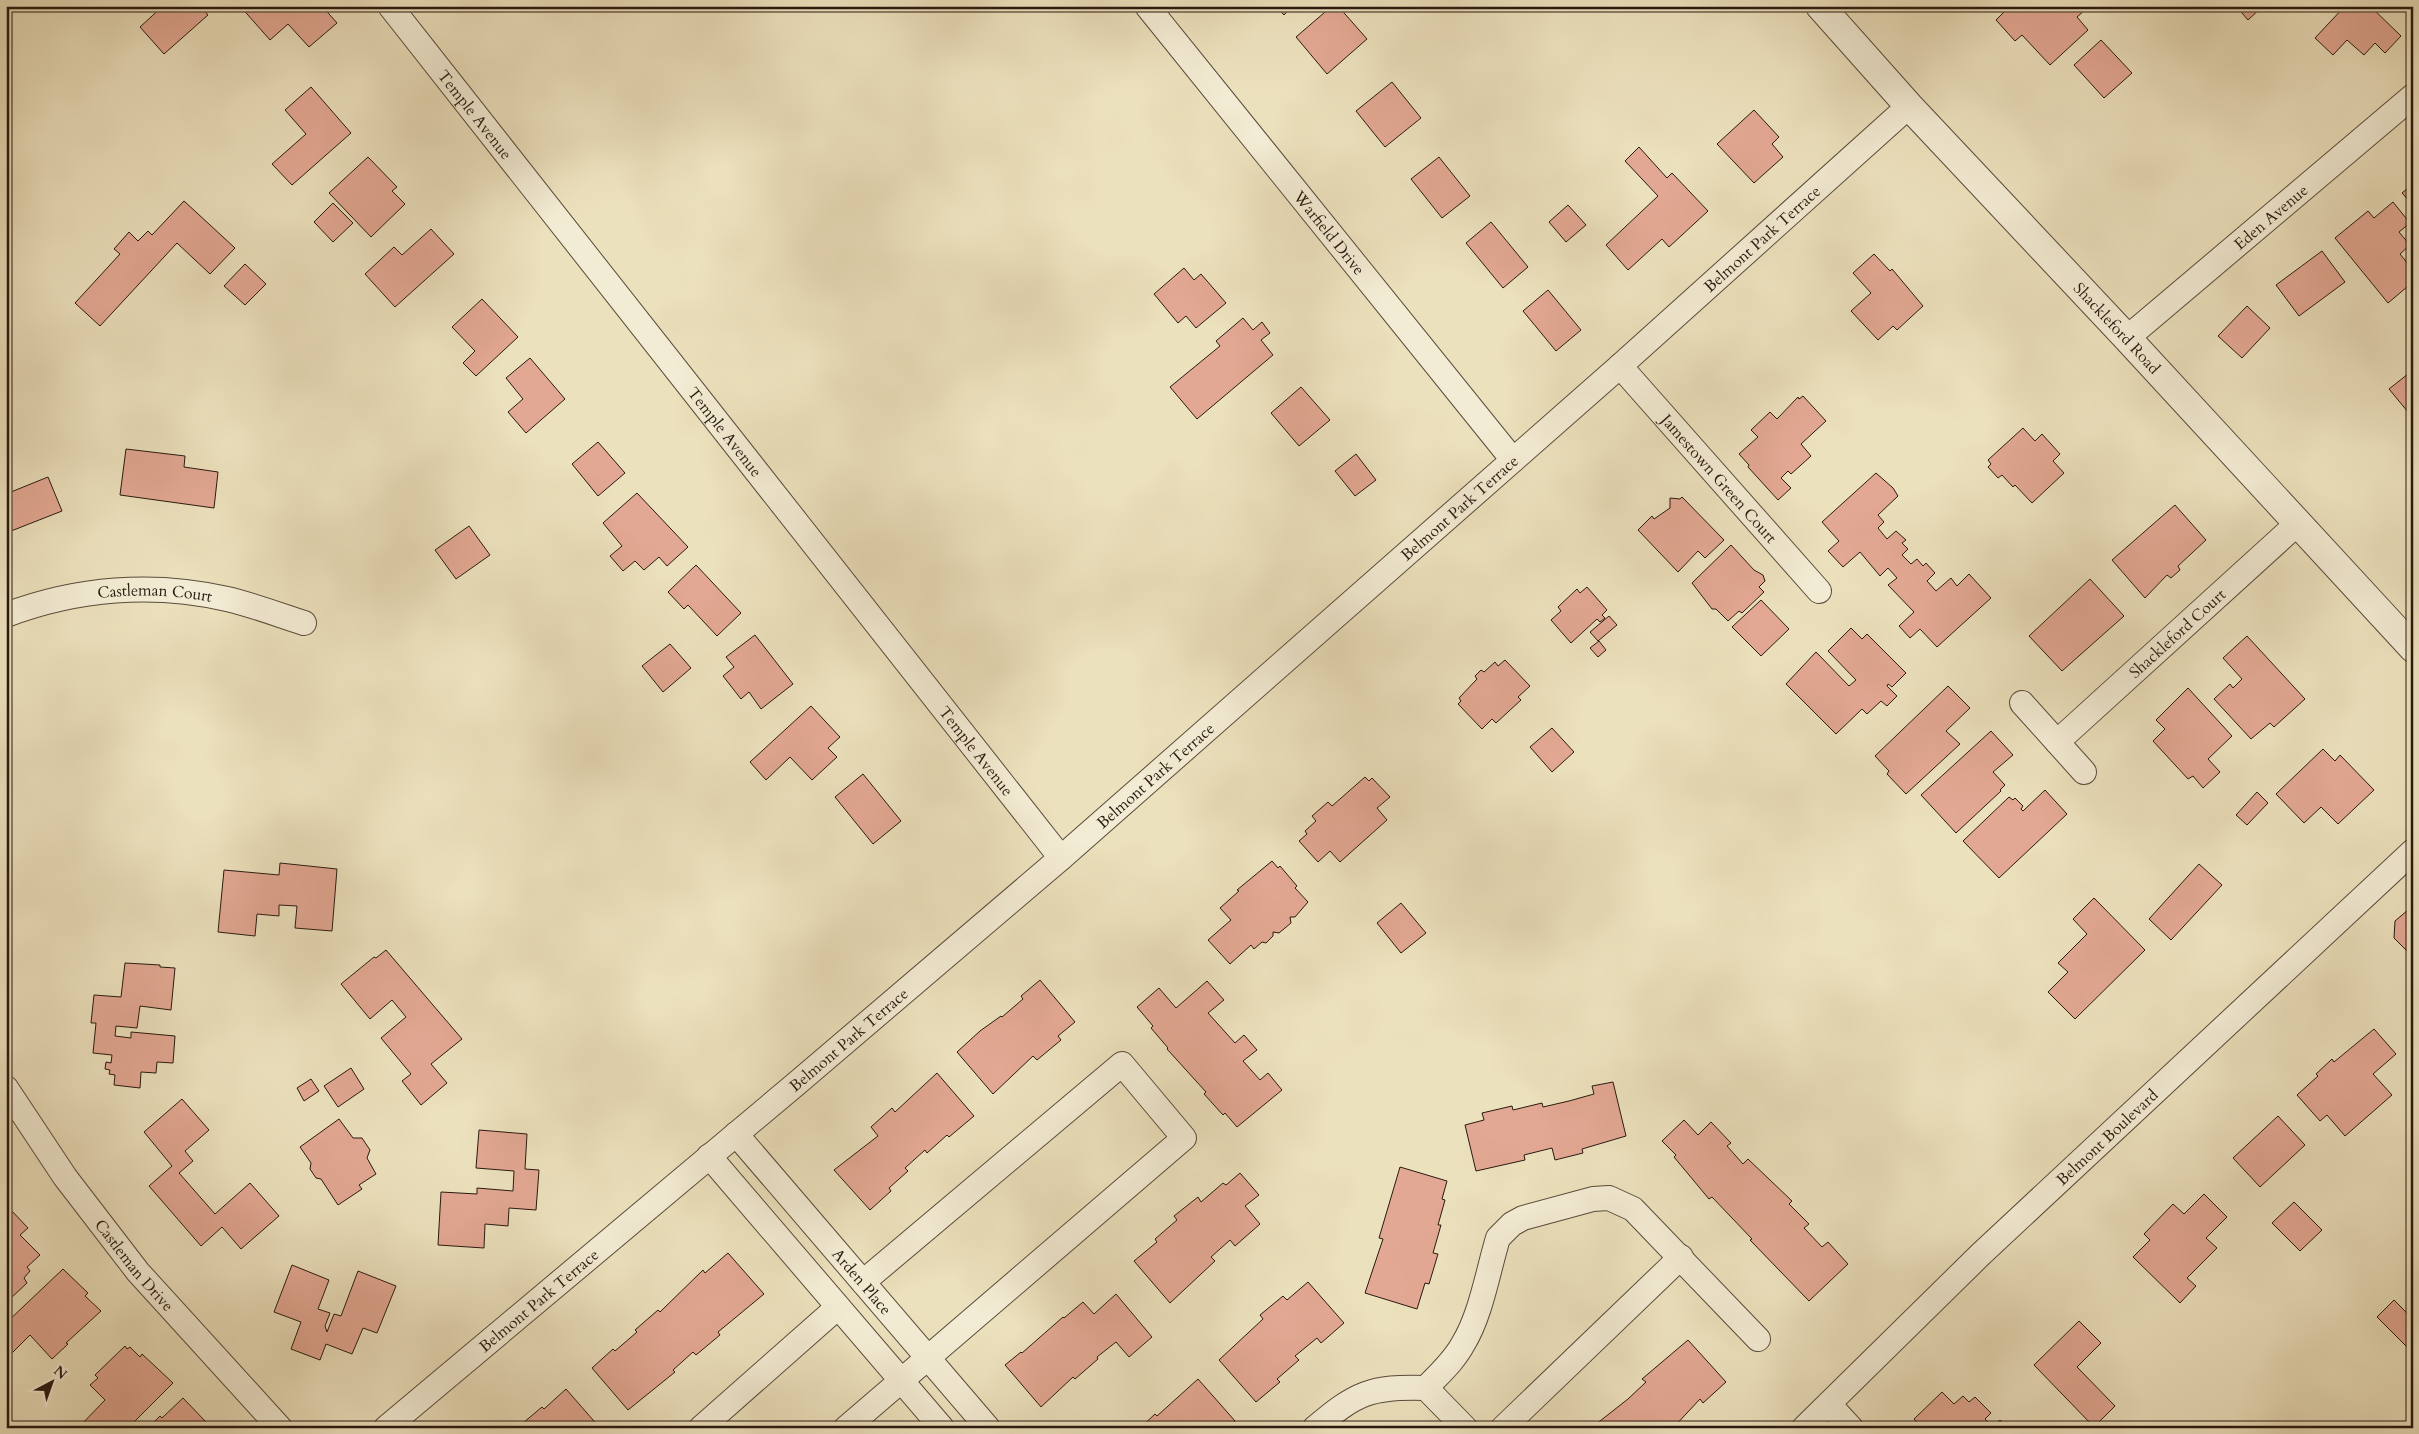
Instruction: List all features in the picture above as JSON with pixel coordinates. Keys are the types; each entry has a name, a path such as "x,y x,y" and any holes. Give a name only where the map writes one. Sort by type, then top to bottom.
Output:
{"street":[{"name":"Temple Avenue","path":"390,6 1062,858"},
{"name":"Warfield Drive","path":"1147,6 1513,460"},
{"name":"Shackleford Road","path":"1820,6 1909,106 2127,338 2413,648"},
{"name":"Eden Avenue","path":"2127,338 2413,96"},
{"name":"Belmont Park Terrace","path":"386,1428 1062,858 1620,366 1909,106"},
{"name":"Jamestown Green Court","path":"1620,366 1820,591"},
{"name":"Shackleford Court","path":"2057,742 2298,523"},
{"name":"Castleman Court","path":"6,616 41,602 127,588 172,590 228,599 304,623"},
{"path":"2022,703 2084,772"},
{"name":"Belmont Boulevard","path":"1804,1428 1981,1254 2413,851"},
{"path":"846,1428 1184,1138 1122,1064 863,1282"},
{"name":"Castleman Drive","path":"6,1089 64,1177 138,1272 280,1428"},
{"name":"Arden Place","path":"736,1134 988,1428"},
{"path":"709,1156 942,1428"},
{"path":"1426,1388 1454,1358 1464,1344 1471,1328 1498,1238 1512,1224 1523,1218 1593,1199 1609,1198 1633,1209 1758,1339"},
{"path":"1503,1428 1681,1257"},
{"path":"700,1428 838,1307"},
{"path":"1315,1428 1348,1401 1362,1394 1397,1387 1426,1388 1465,1428"},
{"path":"1830,1404 1852,1428"}],"building":[{"path":"163,6 200,6 208,15 164,54 140,27"},
{"path":"240,6 322,6 337,23 309,47 288,24 270,40"},
{"path":"1275,6 1292,6 1284,15"},
{"path":"1332,6 1338,6 1367,39 1327,74 1296,37"},
{"path":"2010,6 2083,6 2086,9 2077,17 2088,30 2050,65 2022,35 2015,41 1996,20"},
{"path":"2236,6 2263,6 2248,20"},
{"path":"2345,6 2370,6 2401,36 2385,53 2375,43 2364,55 2347,40 2333,55 2315,38"},
{"path":"2101,40 2132,73 2104,98 2074,65"},
{"path":"1392,82 1421,118 1385,147 1356,111"},
{"path":"311,87 351,133 292,185 272,164 306,134 285,110"},
{"path":"1754,110 1779,137 1772,144 1783,157 1754,183 1717,144"},
{"path":"1639,147 1667,178 1672,173 1708,211 1669,247 1662,239 1628,270 1606,245 1658,196 1625,161"},
{"path":"368,157 397,187 392,191 405,204 371,237 329,193"},
{"path":"1439,157 1470,196 1442,218 1411,179"},
{"path":"2413,184 2413,205 2402,193"},
{"path":"184,201 235,248 210,274 177,243 100,326 75,303 120,254 114,249 129,232 138,241 148,231 152,235"},
{"path":"2393,202 2410,223 2399,232 2410,245 2400,254 2413,270 2413,282 2388,303 2335,238 2368,211 2374,218"},
{"path":"333,203 353,223 333,242 314,222"},
{"path":"1568,205 1586,225 1566,242 1549,222"},
{"path":"1491,222 1528,267 1503,288 1466,243"},
{"path":"431,229 454,254 395,307 365,274 394,247 402,255"},
{"path":"2322,251 2345,282 2299,316 2276,285"},
{"path":"1874,254 1890,271 1892,269 1923,306 1897,330 1893,326 1878,340 1851,311 1871,293 1853,273"},
{"path":"245,264 266,284 245,305 224,286"},
{"path":"1184,268 1194,280 1201,274 1226,303 1196,328 1186,316 1178,323 1154,294"},
{"path":"1548,290 1581,330 1556,351 1523,311"},
{"path":"482,299 518,337 476,376 463,363 475,351 452,327"},
{"path":"2247,306 2270,328 2242,358 2218,336"},
{"path":"1243,318 1253,330 1262,322 1270,333 1261,340 1273,355 1197,419 1170,387 1220,346 1216,341"},
{"path":"530,358 565,399 526,433 508,412 523,399 506,378"},
{"path":"2413,370 2413,418 2389,389"},
{"path":"1301,387 1330,420 1299,446 1271,413"},
{"path":"1803,396 1826,421 1801,444 1811,456 1791,474 1788,471 1781,478 1791,488 1778,500 1748,467 1749,465 1739,454 1758,437 1751,430 1770,412 1777,419 1798,397 1799,399"},
{"path":"2023,428 2035,441 2042,434 2060,454 2053,461 2064,473 2032,503 2015,485 2013,487 2002,475 1998,478 1988,467 1991,464 1988,460"},
{"path":"598,442 625,473 598,496 572,464"},
{"path":"126,449 185,456 184,467 218,472 214,508 120,495"},
{"path":"1356,454 1376,480 1355,496 1335,471"},
{"path":"1876,473 1893,488 1898,496 1878,515 1884,522 1878,528 1887,539 1896,531 1906,540 1902,543 1908,549 1902,555 1911,564 1917,559 1923,566 1926,563 1935,573 1927,581 1936,591 1951,578 1957,586 1969,574 1991,598 1937,647 1920,629 1910,638 1899,626 1914,612 1888,585 1897,578 1888,568 1880,576 1860,552 1843,567 1828,551 1839,541 1822,522"},
{"path":"48,477 62,511 6,533 6,494"},
{"path":"637,493 688,547 667,566 659,557 644,570 635,561 623,571 610,556 622,546 603,523"},
{"path":"1682,497 1724,540 1705,558 1698,551 1678,572 1638,530 1652,516 1654,519 1670,508 1670,498 1680,499"},
{"path":"2175,505 2206,540 2178,566 2180,570 2171,578 2167,575 2145,598 2112,560"},
{"path":"469,526 490,555 456,579 435,550"},
{"path":"1731,545 1754,570 1763,575 1765,581 1759,587 1764,592 1742,613 1739,611 1728,621 1716,609 1712,609 1692,583"},
{"path":"696,565 741,613 717,636 688,605 684,609 668,592"},
{"path":"2090,579 2124,616 2062,671 2029,636"},
{"path":"1587,587 1607,610 1602,615 1605,618 1600,622 1597,619 1571,643 1551,620 1561,611 1558,607 1577,589 1580,593"},
{"path":"1761,600 1789,629 1761,656 1732,627"},
{"path":"1609,616 1617,625 1598,641 1590,632"},
{"path":"1851,628 1862,639 1867,634 1906,673 1892,687 1888,684 1887,686 1897,696 1887,706 1881,701 1867,714 1862,709 1836,734 1786,684 1816,652 1849,686 1856,680 1828,651"},
{"path":"755,635 793,684 761,709 749,692 741,699 723,676 734,667 726,657"},
{"path":"2247,636 2305,699 2274,727 2270,723 2251,739 2214,699 2230,684 2233,688 2242,679 2223,658"},
{"path":"1599,641 1606,650 1598,657 1590,648"},
{"path":"670,644 691,668 663,692 642,666"},
{"path":"1505,660 1530,686 1518,697 1521,700 1496,723 1492,719 1482,729 1458,704 1461,701 1459,698 1477,679 1475,676 1481,670 1484,672 1495,662 1498,666"},
{"path":"1948,686 1970,708 1946,731 1960,744 1906,794 1887,774 1889,771 1875,756"},
{"path":"2188,688 2232,736 2208,759 2220,772 2203,788 2193,776 2188,779 2153,741 2165,729 2156,720"},
{"path":"811,706 840,737 828,748 837,757 812,780 790,757 766,780 750,762"},
{"path":"1552,728 1574,752 1552,772 1530,747"},
{"path":"1991,731 2013,755 1993,772 2005,785 1956,833 1921,795"},
{"path":"2323,749 2335,761 2340,755 2374,790 2338,824 2321,807 2304,823 2276,794"},
{"path":"863,774 901,821 873,844 835,797"},
{"path":"1365,777 1369,781 1372,778 1390,797 1377,808 1387,820 1340,862 1330,851 1318,862 1299,841 1307,834 1305,831 1316,821 1312,816 1328,802 1332,806"},
{"path":"2045,790 2067,814 1999,878 1963,841 2009,797 2013,800 2015,798 2023,806 2021,809 2023,811"},
{"path":"2257,792 2268,803 2247,825 2236,815"},
{"path":"1272,861 1278,868 1280,866 1297,886 1295,888 1308,902 1295,917 1290,917 1291,923 1279,933 1273,932 1273,936 1266,943 1262,942 1254,949 1251,945 1230,964 1208,940 1231,920 1220,908 1239,891 1237,890"},
{"path":"280,863 337,869 332,931 295,928 297,906 279,905 279,916 257,914 255,936 218,932 224,870 279,875"},
{"path":"2199,864 2222,885 2171,940 2149,919"},
{"path":"2094,898 2145,950 2075,1019 2048,992 2068,972 2058,963 2087,934 2073,919"},
{"path":"1401,903 1426,933 1401,953 1377,923"},
{"path":"2408,910 2413,910 2413,952 2407,951 2394,938 2395,921"},
{"path":"386,950 462,1039 431,1064 447,1083 421,1105 402,1081 411,1074 381,1038 406,1017 392,1000 370,1019 341,984 374,957 376,958"},
{"path":"125,963 175,968 171,1010 140,1006 137,1028 116,1026 115,1036 131,1038 131,1032 175,1036 173,1063 157,1062 156,1073 141,1072 140,1088 114,1085 115,1075 109,1074 110,1070 105,1069 106,1062 111,1063 112,1055 93,1053 96,1023 91,1023 94,995 121,997"},
{"path":"1040,980 1075,1022 1058,1036 1061,1040 1037,1060 1033,1056 993,1094 957,1052 980,1031 1002,1017 1023,999 1021,996"},
{"path":"1207,981 1224,1000 1208,1013 1235,1043 1244,1035 1257,1050 1243,1061 1260,1080 1268,1073 1282,1090 1237,1127 1204,1094 1206,1092 1167,1049 1151,1028 1153,1026 1137,1007 1159,988 1176,1008"},
{"path":"2374,1029 2396,1054 2373,1074 2392,1095 2345,1136 2327,1115 2320,1121 2297,1095 2318,1076 2316,1074 2332,1059 2334,1062"},
{"path":"351,1068 364,1089 338,1107 324,1086"},
{"path":"937,1073 974,1116 949,1137 947,1135 927,1153 925,1150 905,1168 908,1171 889,1188 891,1191 870,1210 834,1170 878,1136 871,1127 892,1108 895,1112"},
{"path":"311,1079 319,1091 304,1101 297,1088"},
{"path":"1613,1082 1626,1136 1582,1149 1583,1153 1555,1160 1552,1148 1524,1155 1525,1160 1476,1171 1465,1125 1484,1120 1482,1113 1512,1106 1513,1110 1542,1103 1543,1107 1569,1101 1594,1094 1592,1086"},
{"path":"182,1099 209,1130 185,1151 193,1161 179,1173 215,1214 250,1183 279,1216 241,1249 222,1227 201,1246 149,1186 172,1166 144,1132"},
{"path":"2278,1116 2305,1145 2260,1187 2233,1158"},
{"path":"339,1119 353,1138 362,1138 370,1150 367,1158 376,1174 359,1185 362,1189 338,1205 321,1179 316,1178 310,1169 311,1163 300,1147"},
{"path":"1684,1120 1698,1135 1711,1122 1731,1143 1727,1146 1743,1164 1748,1159 1792,1201 1789,1204 1809,1224 1804,1228 1822,1247 1828,1242 1848,1264 1809,1301 1750,1240 1752,1239 1712,1197 1709,1199 1674,1157 1676,1155 1662,1141"},
{"path":"479,1130 527,1134 525,1169 539,1170 536,1210 509,1208 508,1226 485,1224 484,1248 438,1245 441,1192 477,1194 477,1188 513,1191 514,1171 476,1168"},
{"path":"1400,1167 1447,1181 1442,1199 1445,1200 1438,1225 1441,1225 1433,1253 1438,1254 1429,1284 1425,1283 1417,1309 1365,1293 1383,1239 1379,1238"},
{"path":"1240,1173 1259,1195 1245,1206 1260,1224 1235,1246 1230,1240 1211,1257 1215,1261 1170,1303 1134,1261 1157,1242 1155,1239 1177,1220 1174,1216 1198,1197 1201,1202 1223,1183 1226,1185"},
{"path":"2204,1194 2227,1217 2206,1238 2217,1248 2187,1278 2196,1286 2180,1303 2133,1257 2150,1240 2144,1234 2173,1204 2184,1214"},
{"path":"2294,1202 2322,1230 2300,1251 2272,1223"},
{"path":"10,1209 28,1228 20,1235 40,1255 27,1267 30,1271 24,1278 27,1283 10,1299 12,1302 6,1308 6,1213"},
{"path":"728,1253 764,1294 718,1332 720,1335 696,1355 693,1352 673,1370 675,1372 628,1410 592,1368 613,1349 615,1351 637,1332 635,1330 658,1310 660,1312 703,1270 705,1273"},
{"path":"292,1265 329,1280 318,1309 330,1313 325,1326 327,1332 334,1314 341,1316 358,1271 396,1286 377,1333 363,1328 352,1354 326,1344 320,1360 291,1349 301,1322 274,1312"},
{"path":"63,1269 88,1293 85,1296 101,1311 66,1343 68,1344 52,1359 30,1335 10,1355 6,1351 6,1323"},
{"path":"1308,1282 1344,1323 1321,1343 1317,1338 1295,1356 1299,1360 1277,1379 1280,1382 1256,1402 1219,1360 1263,1319 1260,1315 1283,1296 1287,1300"},
{"path":"1116,1294 1152,1337 1129,1357 1116,1342 1097,1357 1098,1359 1075,1379 1073,1377 1041,1407 1005,1365 1083,1302 1094,1314"},
{"path":"2394,1300 2413,1319 2413,1346 2409,1349 2377,1317"},
{"path":"2079,1321 2101,1343 2077,1367 2115,1406 2094,1427 2034,1365"},
{"path":"1688,1340 1726,1382 1703,1403 1700,1399 1673,1428 1591,1428 1628,1399 1646,1382 1642,1379"},
{"path":"125,1346 127,1349 130,1347 140,1357 142,1354 173,1383 128,1428 72,1428 78,1422 81,1425 105,1400 90,1385 98,1378 95,1375"},
{"path":"1198,1379 1235,1421 1227,1428 1140,1428 1155,1414 1157,1416"},
{"path":"566,1389 600,1428 517,1428 542,1407 544,1409"},
{"path":"1942,1392 1954,1404 1963,1396 1969,1402 1975,1397 1991,1413 1985,1419 1993,1427 2000,1420 2008,1428 1922,1428 1914,1419"},
{"path":"183,1398 206,1422 200,1428 148,1428 160,1416 162,1418"}]}
